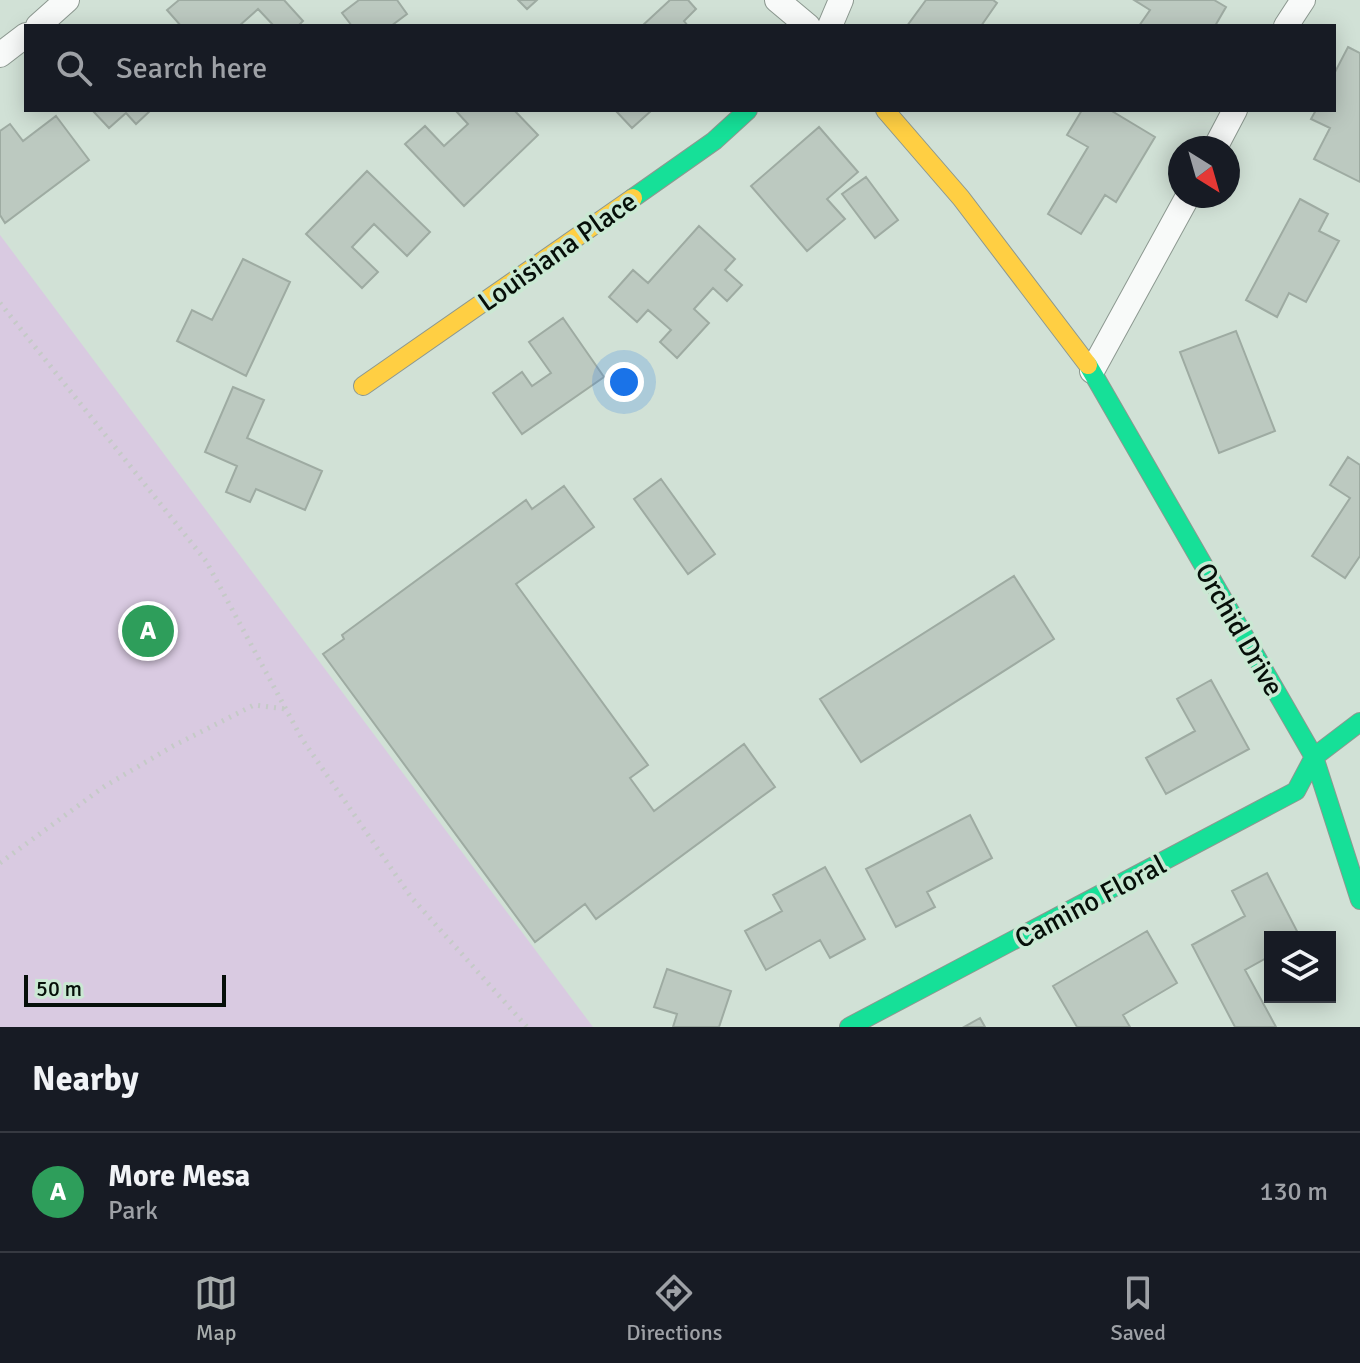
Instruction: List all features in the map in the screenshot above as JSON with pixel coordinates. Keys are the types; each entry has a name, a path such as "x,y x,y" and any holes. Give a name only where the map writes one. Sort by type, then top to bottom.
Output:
{"street":[{"path":"40,24 67,0"},
{"path":"777,0 806,24"},
{"path":"831,24 841,0"},
{"path":"1287,24 1303,0"},
{"path":"0,55 24,37"},
{"name":"Louisiana Place","path":"363,386 714,141 746,112"},
{"name":"Orchid Drive","path":"887,112 961,198 1092,371 1314,757 1360,900"},
{"path":"1221,136 1234,112"},
{"path":"1092,371 1181,208"},
{"path":"1314,757 1360,722"},
{"name":"Camino Floral","path":"849,1027 1263,811 1296,791 1314,757"}],"path":[{"path":"0,303 206,561 302,739 411,897 527,1027"},
{"path":"0,863 105,786 173,746 254,705 286,709"}],"shaded area":[{"path":"0,235 593,1027 0,1027"}],"building":[{"path":"179,0 284,0 303,21 300,24 272,24 258,9 241,24 179,24 167,10"},
{"path":"359,0 397,0 407,14 394,24 350,24 342,13"},
{"path":"518,0 537,0 527,9"},
{"path":"670,0 688,0 696,9 684,21 686,24 644,24"},
{"path":"926,0 993,0 997,3 982,24 908,24"},
{"path":"1134,0 1214,0 1226,7 1216,24 1140,24 1150,10"},
{"path":"1348,47 1360,53 1360,182 1314,159 1330,128 1311,119 1315,112 1336,112 1336,70"},
{"path":"94,112 149,112 136,124 126,113 109,128"},
{"path":"457,112 516,112 538,135 464,206 405,144 425,126 444,146 468,124"},
{"path":"617,112 650,112 632,128"},
{"path":"1081,112 1113,112 1155,137 1116,202 1105,195 1081,234 1048,214 1088,147 1067,135"},
{"path":"56,116 89,160 5,223 0,215 0,131 10,124 23,141"},
{"path":"819,127 858,172 827,199 845,219 807,251 751,186"},
{"path":"367,171 430,232 407,256 374,224 352,247 378,272 362,288 306,234"},
{"path":"866,177 898,220 875,238 842,194"},
{"path":"1300,199 1328,214 1319,231 1339,241 1306,302 1289,293 1277,317 1246,300"},
{"path":"699,226 735,259 725,270 742,285 727,301 713,288 694,309 709,323 677,358 660,342 671,330 648,310 637,322 609,297 633,270 648,283"},
{"path":"243,259 290,282 246,376 177,341 192,310 212,320"},
{"path":"563,318 604,377 522,434 493,393 522,372 532,386 551,373 529,342"},
{"path":"1236,331 1275,431 1219,453 1180,352"},
{"path":"233,387 264,400 247,438 322,471 305,510 256,489 250,502 226,492 237,466 205,452"},
{"path":"1348,457 1360,465 1360,556 1345,578 1312,556 1350,498 1330,485"},
{"path":"661,479 715,554 688,574 634,499"},
{"path":"564,486 594,527 516,584 648,765 630,778 654,811 744,744 775,787 596,919 585,904 535,942 323,654 344,639 342,635 526,500 532,509"},
{"path":"1014,576 1054,639 861,762 820,699"},
{"path":"1211,680 1249,749 1166,794 1146,758 1195,731 1177,699"},
{"path":"970,815 992,858 927,892 935,907 896,927 866,869"},
{"path":"825,867 865,939 830,958 820,940 766,970 745,931 782,911 773,895"},
{"path":"1267,873 1297,931 1264,931 1264,959 1245,970 1276,1027 1235,1027 1192,945 1245,916 1232,891"},
{"path":"1147,931 1177,983 1123,1015 1130,1027 1077,1027 1053,986"},
{"path":"667,969 731,991 719,1027 673,1027 677,1014 654,1007"},
{"path":"980,1018 985,1027 964,1027"}],"traffic: fast":[{"path":"633,198 714,141 746,112"},
{"path":"1088,365 1314,757 1360,900"},
{"path":"849,1027 1296,791 1314,757 1360,722"}],"traffic: slow":[{"path":"887,112 961,198 1088,365"},
{"path":"363,386 633,198"}],"place":[{"name":"More Mesa","path":"148,631"}]}
